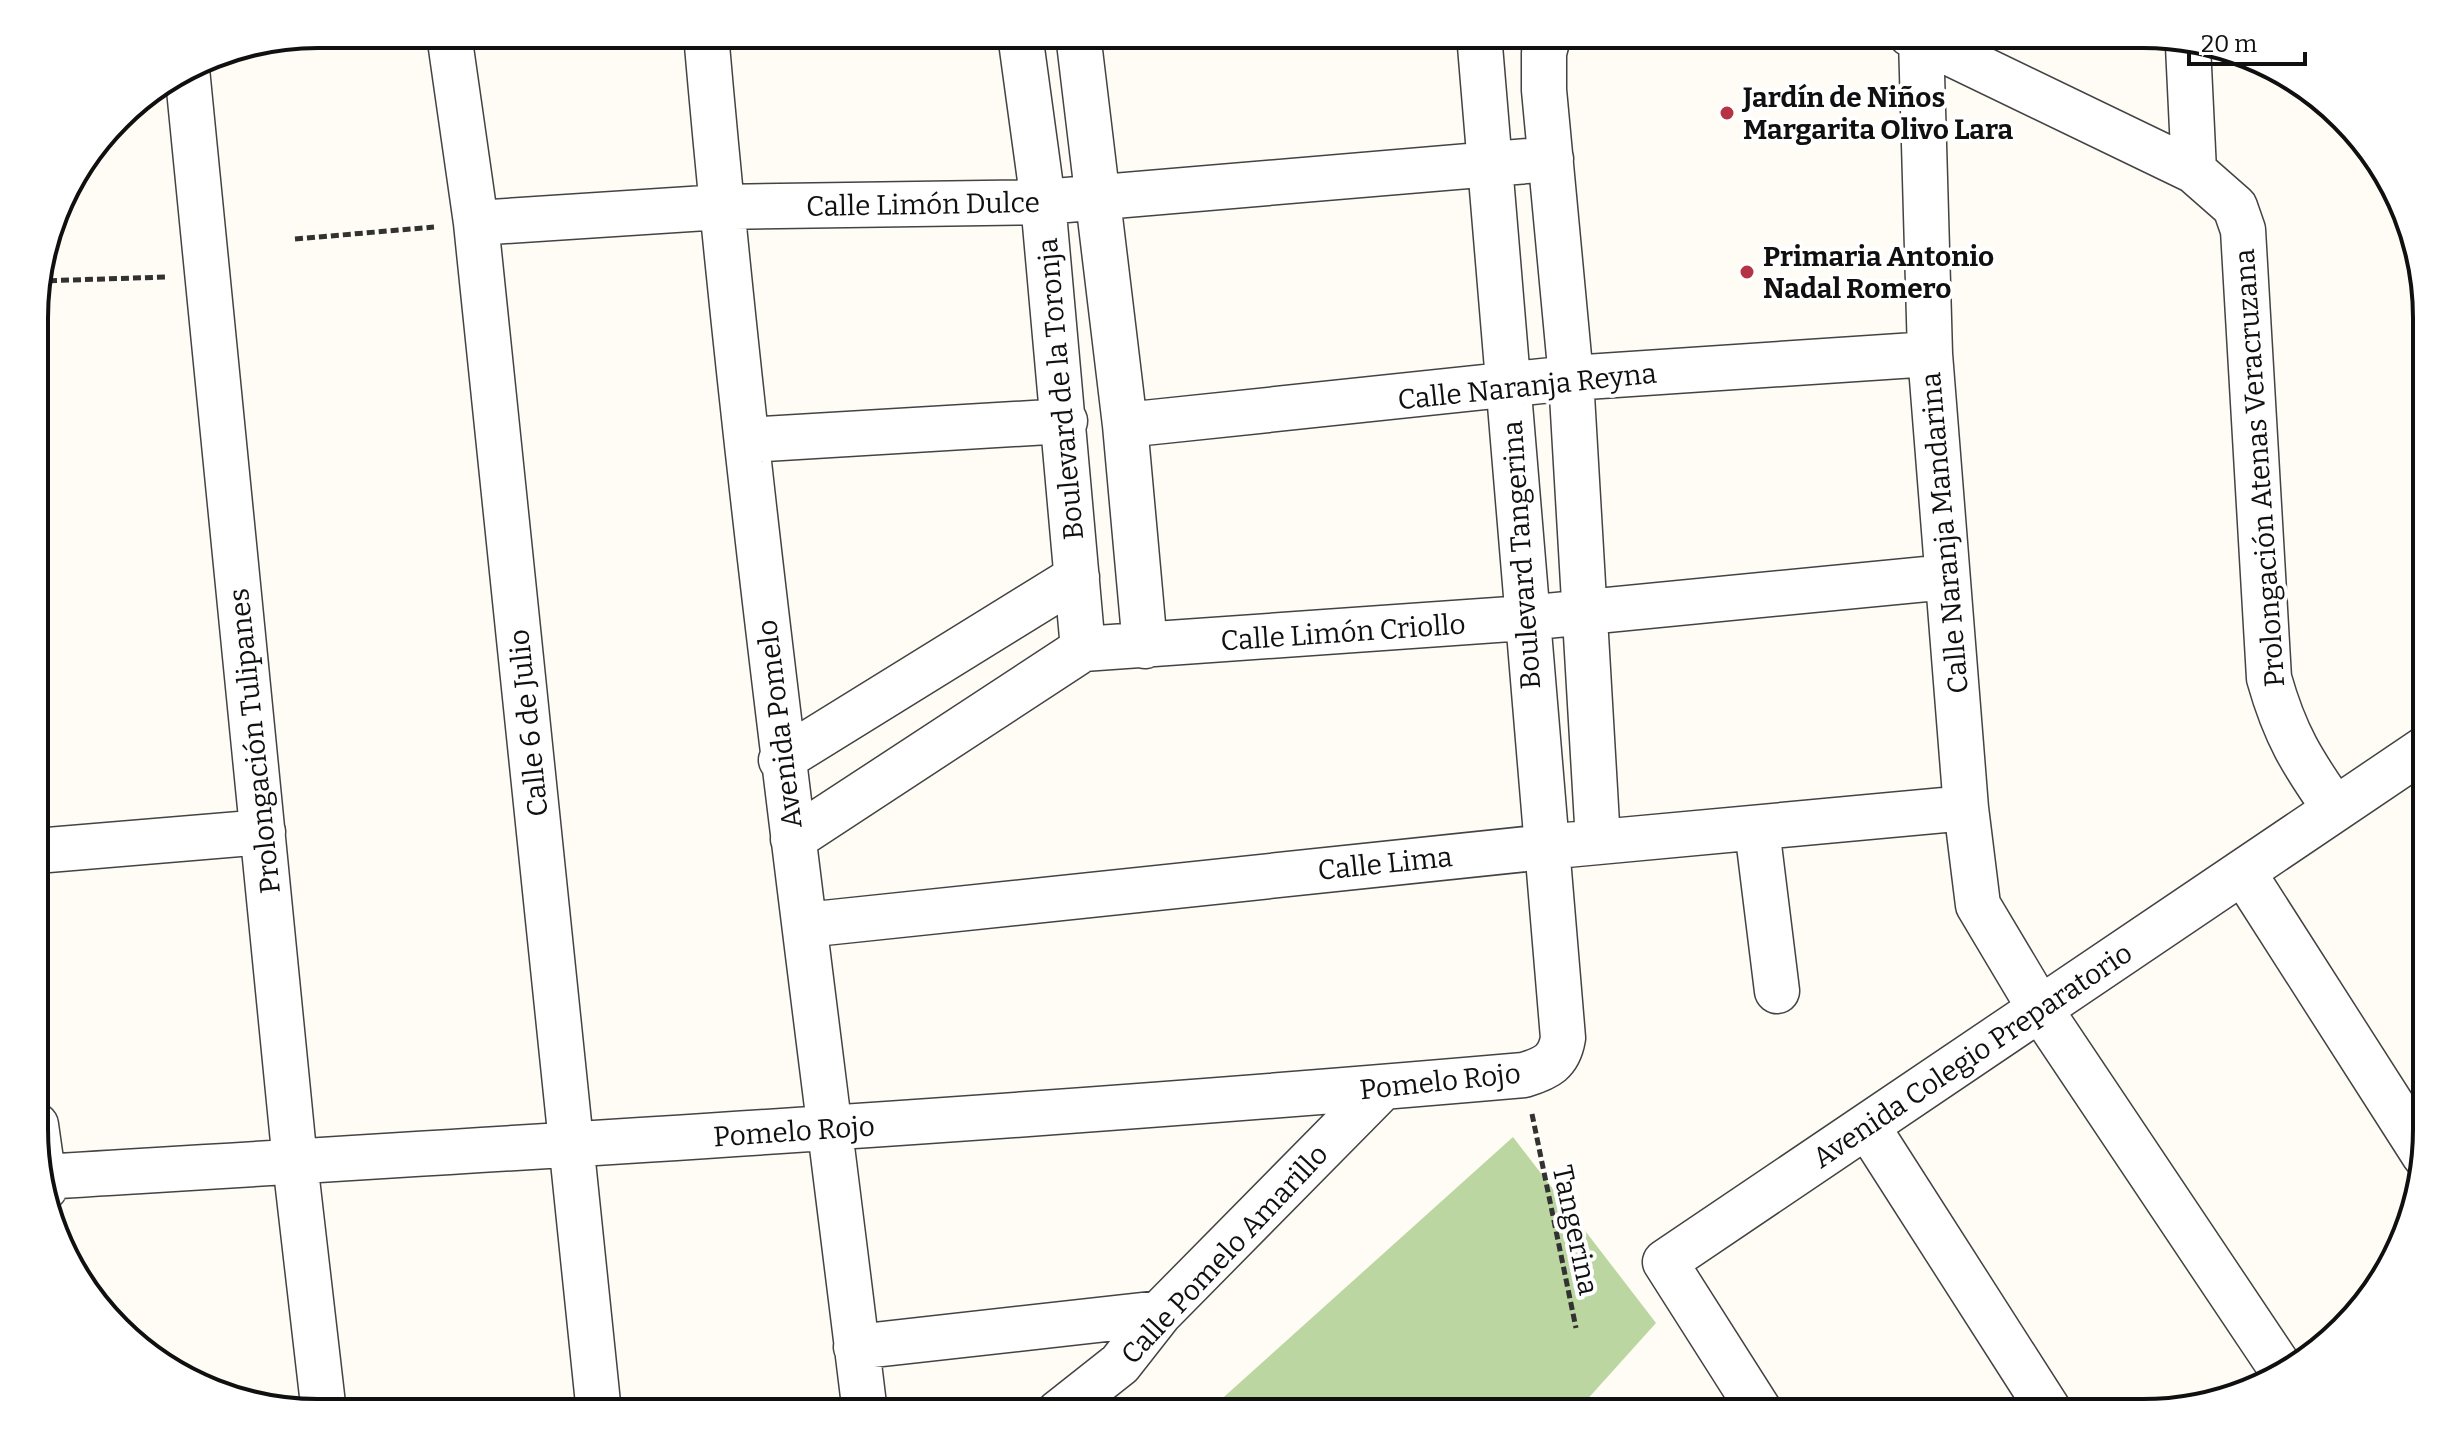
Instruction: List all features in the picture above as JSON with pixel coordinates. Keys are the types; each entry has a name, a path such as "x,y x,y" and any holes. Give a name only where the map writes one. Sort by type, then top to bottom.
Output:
{"street":[{"name":"Boulevard Tangerina","path":"1480,48 1525,618 1563,1038 1560,1056 1545,1069"},
{"path":"1545,48 1544,90 1571,378 1598,841"},
{"name":"Calle Naranja Mandarina","path":"1916,48 1930,354 1966,808 1978,905 2040,1009 2277,1363"},
{"path":"1939,48 2194,171 2188,52"},
{"name":"Calle 6 de Julio","path":"451,49 476,223 598,1399"},
{"name":"Avenida Pomelo","path":"707,49 721,207 781,760 805,925 863,1399"},
{"name":"Boulevard de la Toronja","path":"1022,49 1043,202 1083,649"},
{"name":"Boulevard de la Toronja","path":"1080,49 1125,425 1145,646"},
{"name":"Prolongación Tulipanes","path":"188,82 295,1162 322,1399"},
{"name":"Calle Limón Dulce","path":"476,223 721,207 1043,202 1551,159"},
{"name":"Prolongación Atenas Veracruzana","path":"2194,171 2235,207 2243,230 2269,678 2280,718 2295,752 2335,809"},
{"name":"Calle Naranja Reyna","path":"1125,425 1509,387 1571,378 1930,354"},
{"path":"747,440 1065,421"},
{"path":"781,760 1077,577"},
{"name":"Calle Limón Criollo","path":"1083,649 1585,613 1947,577"},
{"path":"793,839 1083,649"},
{"name":"Avenida Colegio Preparatorio","path":"1752,1398 1665,1262 2412,757"},
{"name":"Calle Lima","path":"805,925 1598,841 1966,808"},
{"path":"1757,829 1777,991"},
{"path":"48,850 263,832"},
{"path":"2243,872 2412,1136"},
{"name":"Pomelo Rojo","path":"53,1180 830,1129 1383,1087 1524,1075 1545,1069"},
{"name":"Calle Pomelo Amarillo","path":"1076,1399 1120,1364 1160,1313 1383,1087"},
{"path":"1867,1126 2041,1398"},
{"path":"856,1347 1160,1313"}],"path":[{"path":"295,239 476,223"},
{"path":"50,281 206,276"},
{"name":"Tangerina","path":"1537,1141 1576,1328"}],"green space":[{"path":"1513,1137 1656,1323 1588,1398 1222,1399"}],"place":[{"name":"Jardín de Niños Margarita Olivo Lara","path":"1727,113"},
{"name":"Primaria Antonio Nadal Romero","path":"1747,272"}]}
